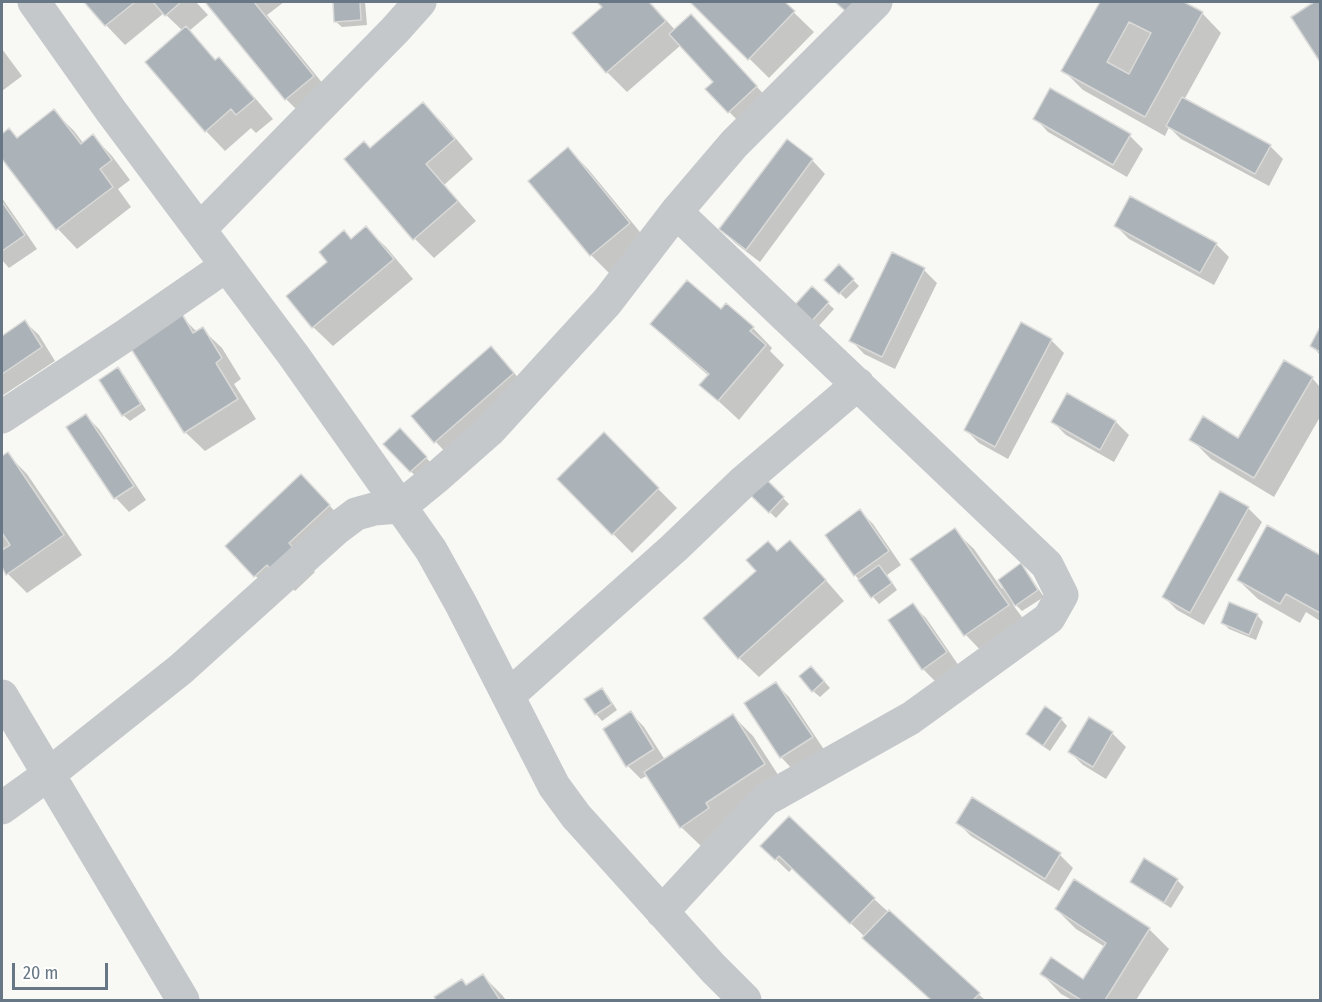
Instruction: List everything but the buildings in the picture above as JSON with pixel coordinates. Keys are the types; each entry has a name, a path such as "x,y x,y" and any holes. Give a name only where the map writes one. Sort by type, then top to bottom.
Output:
{"street":[{"path":"34,2 111,111 294,356 431,550 461,603 554,786 570,808 662,912 745,1000"},
{"path":"200,230 420,2"},
{"path":"2,808 49,774 181,669 336,529 356,514 374,509 400,507 489,431 607,302 676,212 735,144 876,2"},
{"path":"662,912 765,800 911,718 1049,618 1062,595 1047,565 676,212"},
{"path":"2,417 226,266"},
{"path":"508,696 674,548 744,482 858,384"},
{"path":"2,696 183,1000"}]}
